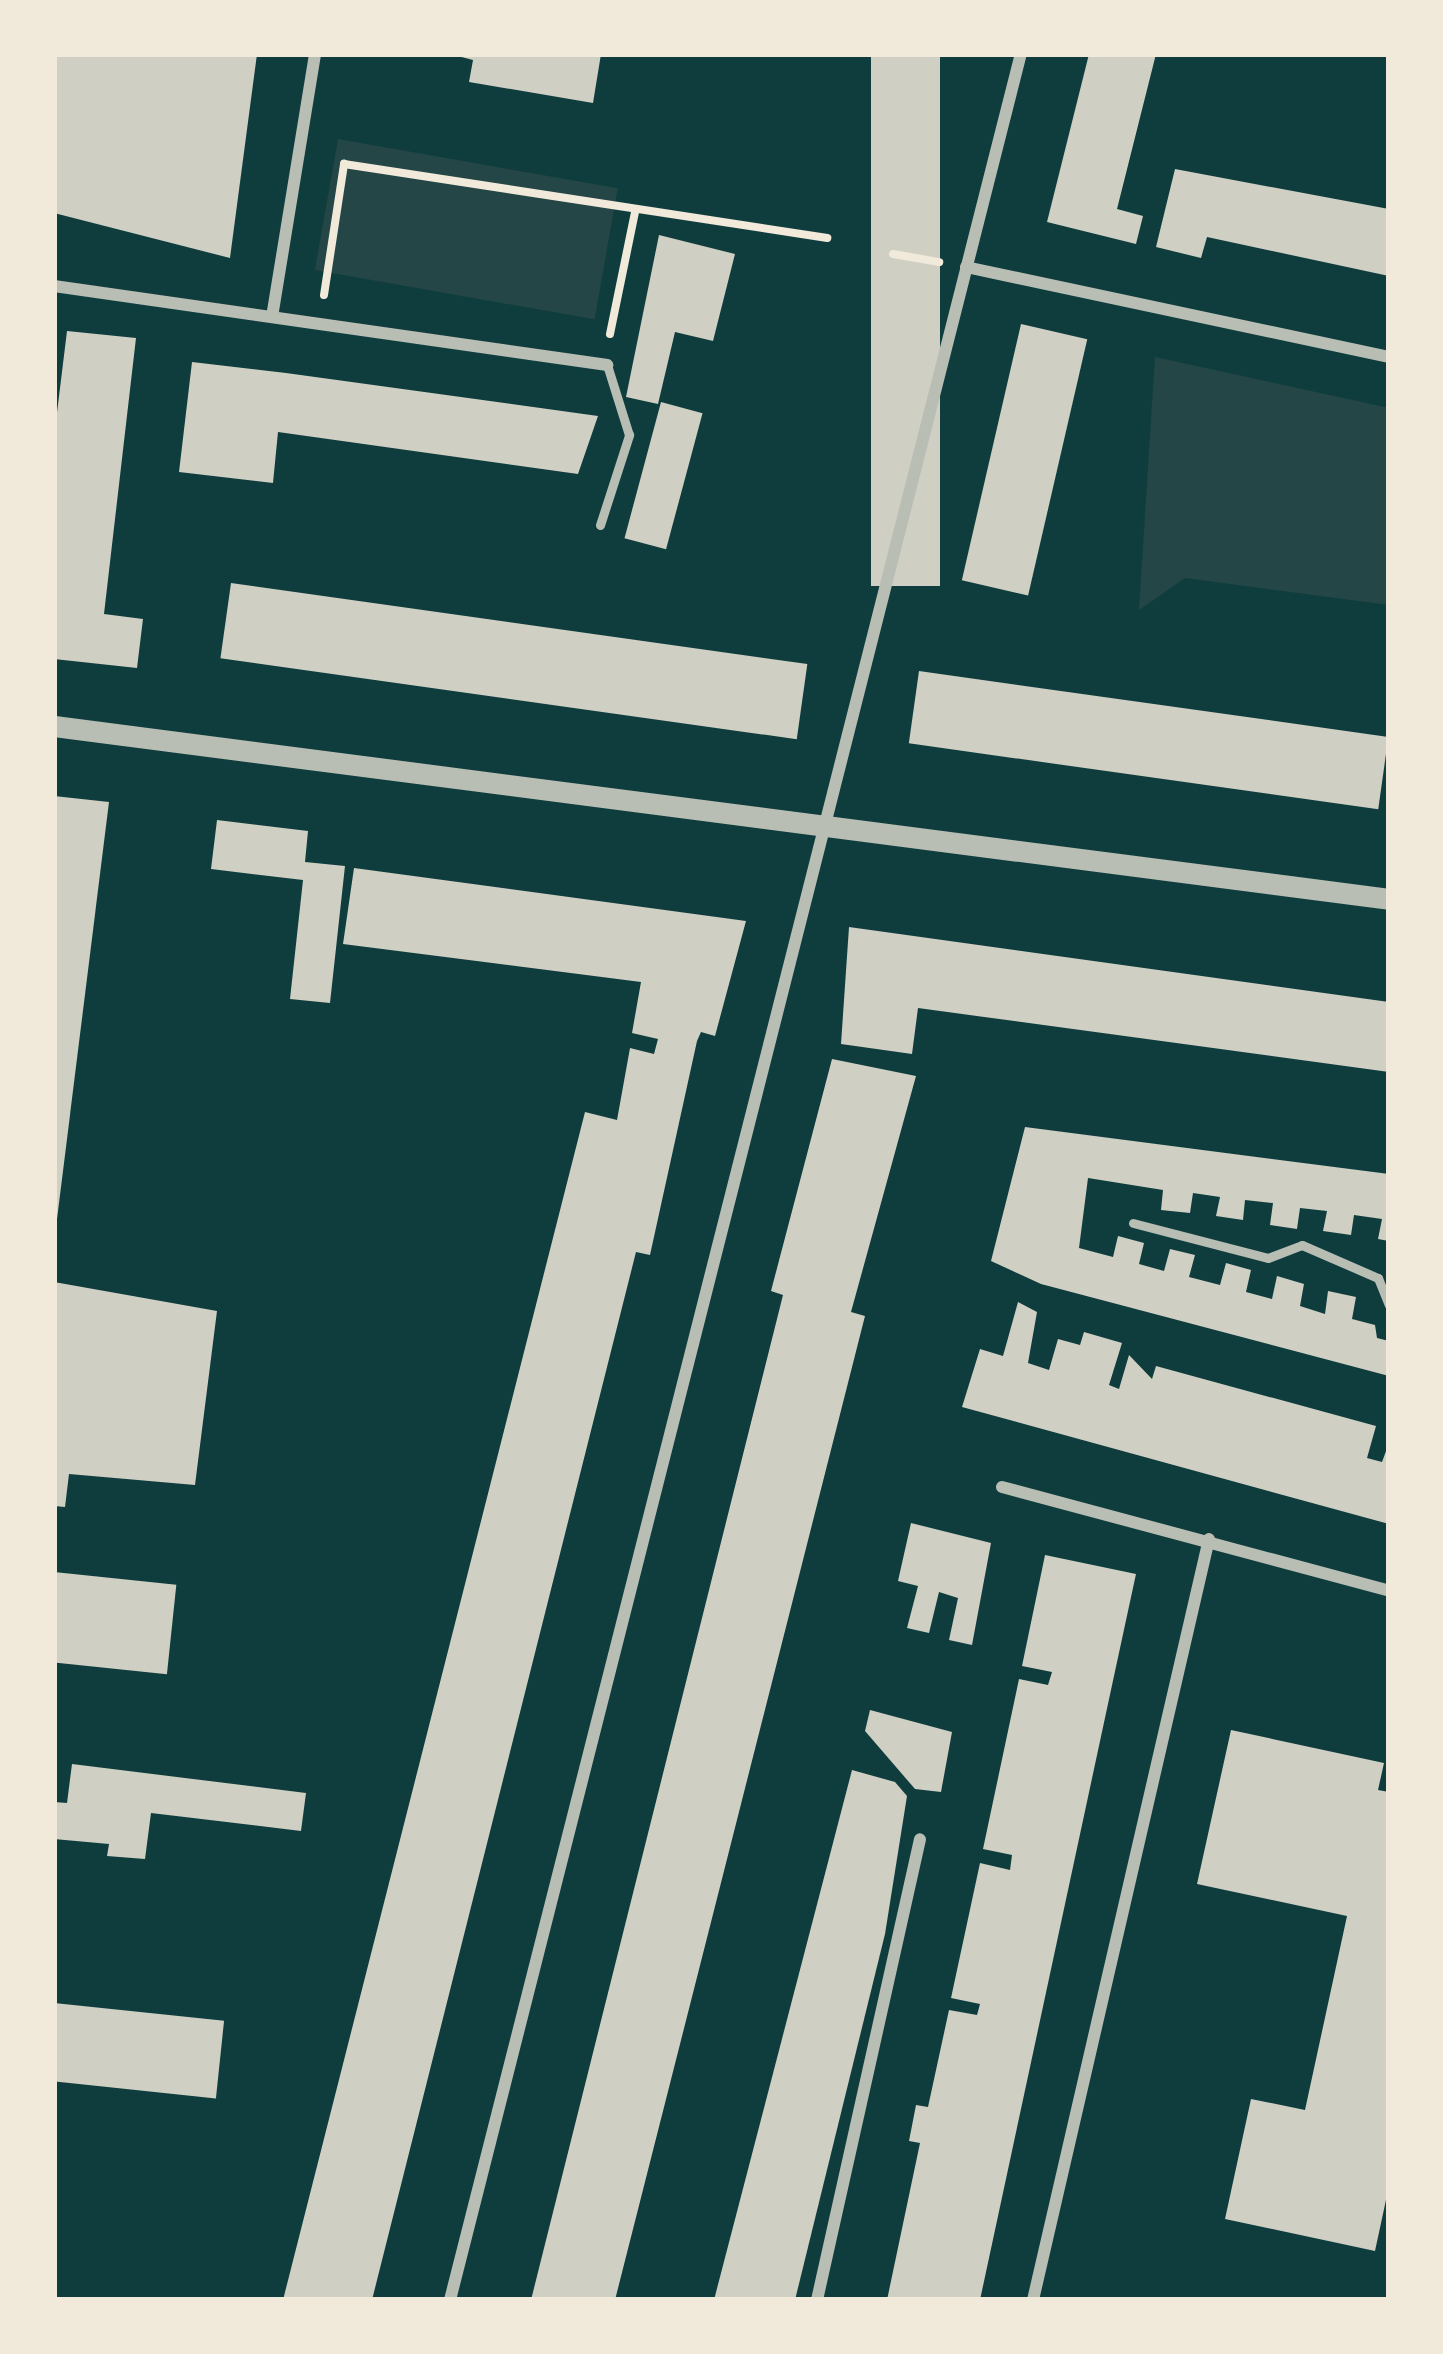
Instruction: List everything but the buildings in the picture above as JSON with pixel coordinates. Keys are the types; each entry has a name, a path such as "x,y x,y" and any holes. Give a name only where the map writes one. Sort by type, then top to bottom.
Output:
{"street":[{"path":"272,317 315,54"},
{"path":"451,2300 1021,54"},
{"path":"966,267 1389,358"},
{"path":"54,286 607,365"},
{"path":"54,726 1389,899"},
{"path":"1002,1487 1389,1591"},
{"path":"1033,2300 1209,1539"},
{"path":"817,2300 920,1839"}],"lane":[{"path":"600,525 629,435 607,365"},
{"path":"1132,1223 1268,1258 1302,1245 1378,1278 1389,1305"}],"path":[{"path":"320,326 344,164 827,238"},
{"path":"607,365 634,212"},
{"path":"893,254 966,267"}],"shaded area":[{"path":"338,139 618,188 595,319 315,270"},
{"path":"1155,357 1389,408 1389,605 1185,578 1139,610"}]}
